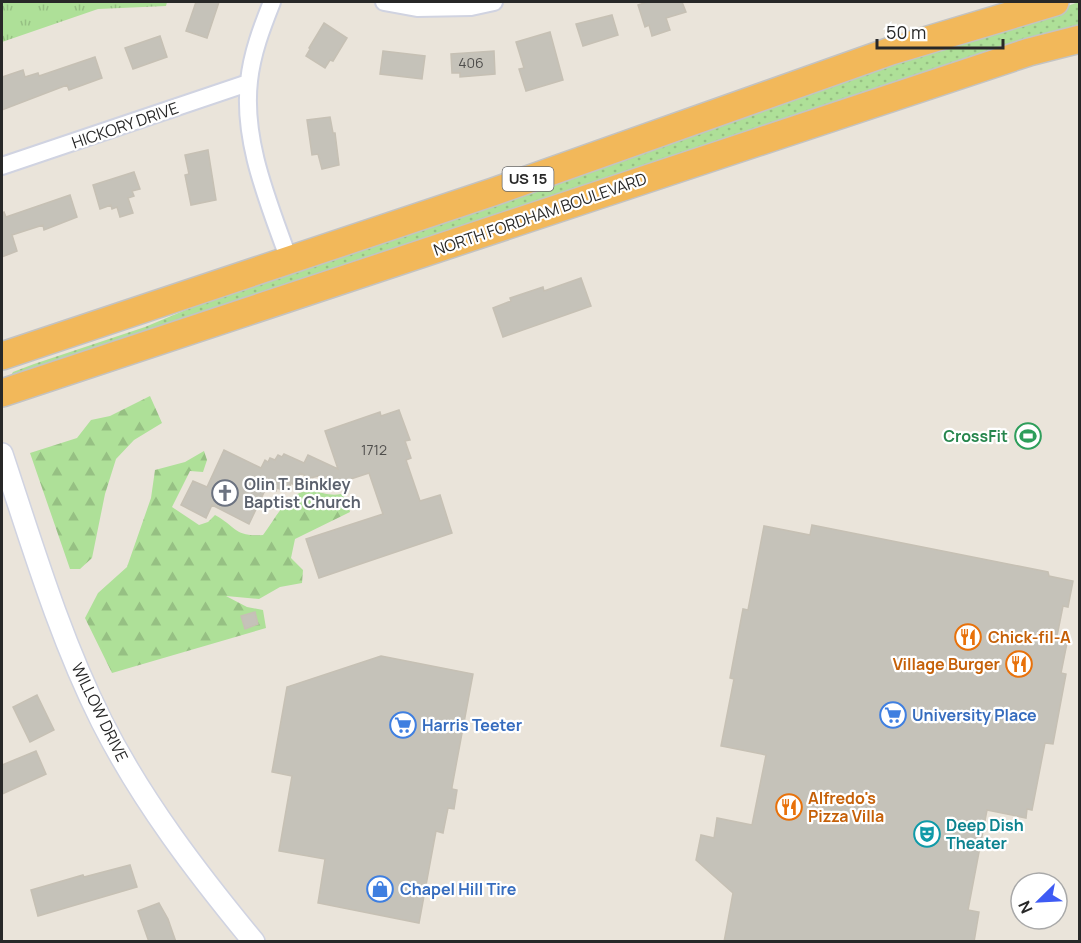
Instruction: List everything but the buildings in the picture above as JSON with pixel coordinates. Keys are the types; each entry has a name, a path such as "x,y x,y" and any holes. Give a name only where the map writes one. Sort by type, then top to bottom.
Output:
{"highway":[{"name":"US 15","path":"2,356 493,192 891,51 1055,2"},
{"name":"NORTH FORDHAM BOULEVARD","path":"2,393 1029,52 1080,39"}],"street":[{"path":"272,2 261,30 248,83 251,140 263,185 289,260"},
{"path":"384,2 417,8 471,7 494,2"},
{"name":"HICKORY DRIVE","path":"2,166 248,83"},
{"name":"WILLOW DRIVE","path":"2,454 54,610 101,721 154,811 254,942"}],"green space":[{"path":"2,2 167,2 166,6 98,9 2,42"},
{"path":"1079,2 1079,30 12,379 13,372 145,327 250,283"},
{"path":"150,396 162,423 134,440 116,459 105,494 92,558 80,569 70,569 30,453 77,438 91,420 110,416"},
{"path":"204,451 207,460 203,472 190,471 172,507 199,525 208,522 215,515 241,533 263,535 290,499 305,491 341,494 347,500 350,512 295,539 291,558 303,570 302,583 280,587 259,599 226,596 247,607 263,610 266,628 112,673 85,618 98,593 127,567 151,498 155,470 185,462"}],"place":[{"name":"CrossFit","path":"1028,436"},
{"name":"Olin T. Binkley Baptist Church","path":"225,493"},
{"name":"Chick-fil-A","path":"968,637"},
{"name":"Village Burger","path":"1019,664"},
{"name":"University Place","path":"893,715"},
{"name":"Harris Teeter","path":"403,725"},
{"name":"Alfredo's Pizza Villa","path":"789,807"},
{"name":"Deep Dish Theater","path":"927,834"},
{"name":"Chapel Hill Tire","path":"380,889"}]}
